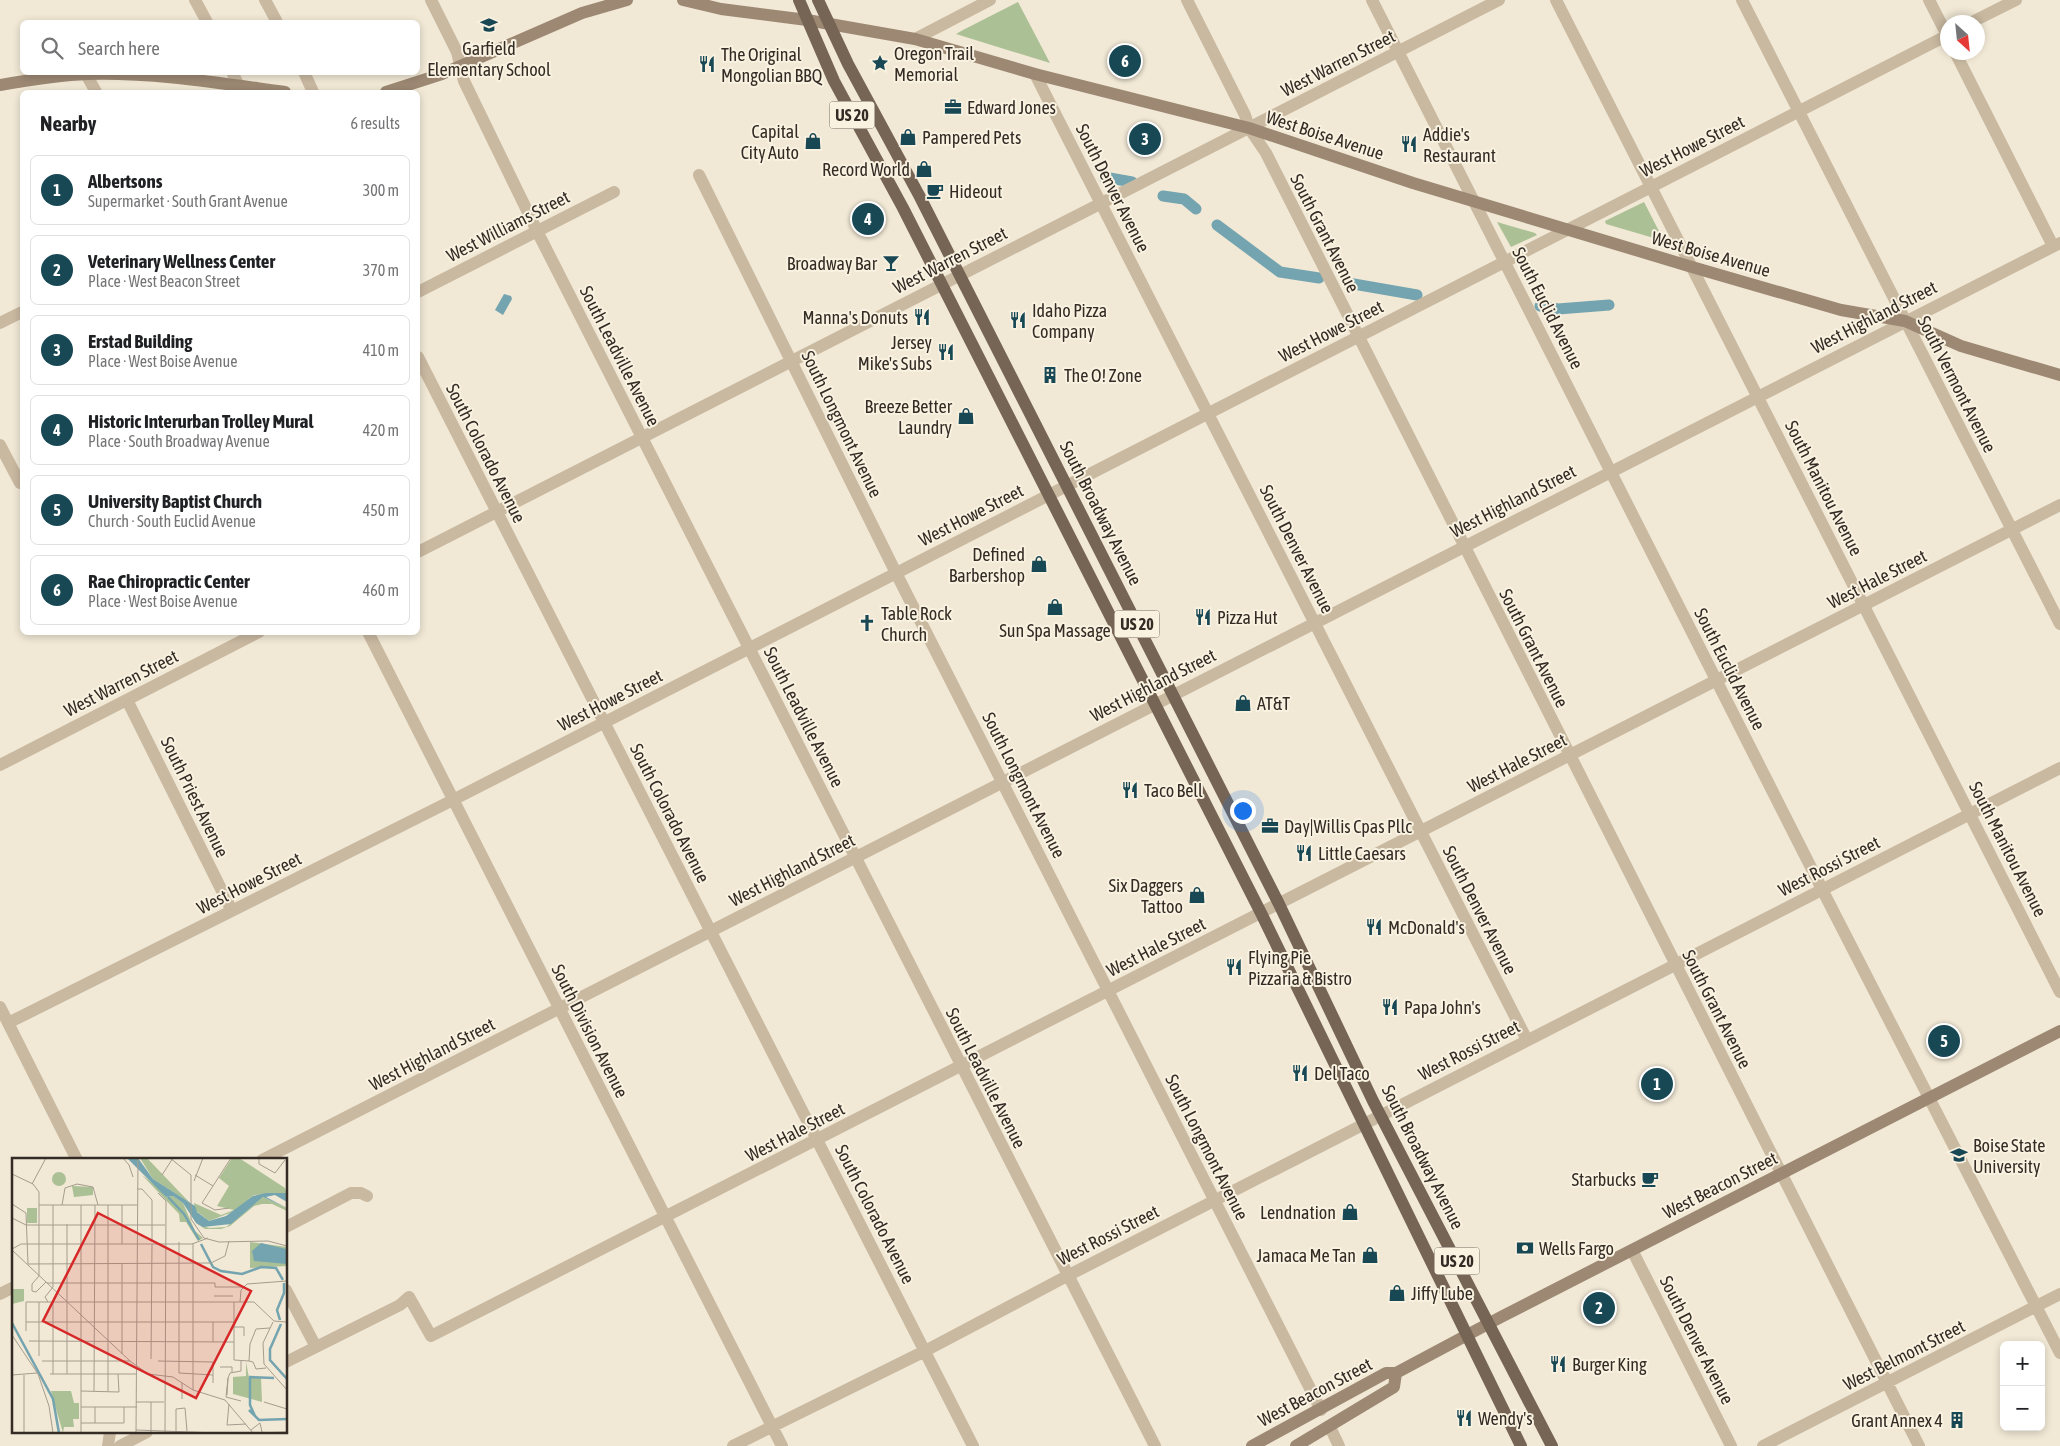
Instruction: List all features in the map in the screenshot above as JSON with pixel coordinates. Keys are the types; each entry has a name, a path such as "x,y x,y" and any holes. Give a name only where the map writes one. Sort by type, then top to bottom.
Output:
{"main road":[{"name":"US 20","path":"799,0 834,81 942,284 1261,913 1521,1446"},
{"name":"South Broadway Avenue","path":"818,0 848,64 960,275 1173,694 1279,904 1381,1114 1552,1446"}],"street":[{"path":"196,0 206,20"},
{"path":"265,0 276,20"},
{"name":"South Leadville Avenue","path":"431,0 457,52 464,81 537,231 1155,1446"},
{"path":"392,90 460,66 582,13 627,0"},
{"name":"West Boise Avenue","path":"683,0 743,13 807,20 915,39 1035,74 1249,128 1414,183 1692,267 1841,310 1905,320 1961,346 2060,375"},
{"path":"915,39 990,0"},
{"name":"South Grant Avenue","path":"1186,0 1245,115 1249,128 1266,153 1919,1446"},
{"name":"South Euclid Avenue","path":"1372,0 1475,200 1822,889 2060,1353"},
{"name":"West Warren Street","path":"420,551 1499,0"},
{"name":"South Manitou Avenue","path":"1556,0 2060,992"},
{"name":"South Vermont Avenue","path":"1742,0 2060,624"},
{"path":"1928,0 1940,23"},
{"path":"1985,16 2016,0"},
{"name":"West Howe Street","path":"8,1023 453,800 1940,40"},
{"path":"1959,60 2057,244"},
{"name":"South Denver Avenue","path":"1035,74 1527,1040"},
{"path":"0,85 78,75"},
{"path":"87,75 95,90"},
{"path":"114,75 171,77 270,90"},
{"path":"234,75 239,86"},
{"path":"305,75 312,90"},
{"name":"South Longmont Avenue","path":"699,175 896,573 1321,1410"},
{"name":"West Williams Street","path":"420,291 614,192"},
{"name":"West Highland Street","path":"266,1158 2057,244"},
{"path":"0,323 20,313"},
{"name":"South Colorado Avenue","path":"420,361 973,1446"},
{"path":"0,445 20,481"},
{"name":"West Hale Street","path":"288,1361 400,1305 409,1297 431,1336 2060,505"},
{"name":"West Warren Street","path":"0,765 253,635"},
{"name":"South Division Avenue","path":"370,635 782,1446"},
{"name":"South Priest Avenue","path":"127,700 232,911"},
{"name":"West Rossi Street","path":"733,1446 925,1351 1381,1114 2060,768"},
{"path":"0,1007 77,1158"},
{"name":"West Beacon Street","path":"1252,1446 1386,1374 1396,1374 1632,1250 2060,1031"},
{"path":"288,1226 351,1193 361,1193 367,1196"},
{"name":"South Denver Avenue","path":"1632,1250 1731,1446"},
{"path":"0,1294 12,1288"},
{"path":"288,1294 316,1347"},
{"name":"West Belmont Street","path":"1763,1446 2060,1294"},
{"name":"West Beacon Street","path":"1296,1446 1394,1387 1396,1374"},
{"path":"1330,1427 1339,1446"},
{"path":"120,1446 143,1434"}],"green space":[{"path":"1018,2 1050,63 956,34 963,30"},
{"path":"1644,202 1664,241 1606,224 1605,221"},
{"path":"1497,222 1535,233 1537,235 1511,247"}],"water":[{"path":"504,294 511,296 512,299 503,315 495,310"}],"waterway":[{"path":"1104,177 1132,182"},
{"path":"1163,196 1184,199 1196,209"},
{"path":"1217,225 1280,272 1319,278"},
{"path":"1348,283 1417,295"},
{"path":"1540,306 1558,309 1609,305"}],"place":[{"name":"Garfield Elementary School","path":"489,25"},
{"name":"Rae Chiropractic Center","path":"1125,61"},
{"name":"Oregon Trail Memorial","path":"880,63"},
{"name":"The Original Mongolian BBQ","path":"707,64"},
{"name":"Edward Jones","path":"953,107"},
{"name":"Pampered Pets","path":"908,137"},
{"name":"Erstad Building","path":"1145,139"},
{"name":"Capital City Auto","path":"813,141"},
{"name":"Addie's Restaurant","path":"1409,144"},
{"name":"Record World","path":"924,169"},
{"name":"Hideout","path":"935,191"},
{"name":"Historic Interurban Trolley Mural","path":"868,219"},
{"name":"Broadway Bar","path":"891,263"},
{"name":"Manna's Donuts","path":"922,317"},
{"name":"Idaho Pizza Company","path":"1018,320"},
{"name":"Jersey Mike's Subs","path":"946,352"},
{"name":"The O! Zone","path":"1050,375"},
{"name":"Breeze Better Laundry","path":"966,416"},
{"name":"Defined Barbershop","path":"1039,564"},
{"name":"Sun Spa Massage","path":"1055,607"},
{"name":"Pizza Hut","path":"1203,617"},
{"name":"Table Rock Church","path":"867,623"},
{"name":"AT&T","path":"1243,703"},
{"name":"Taco Bell","path":"1130,790"},
{"name":"Day|Willis Cpas Pllc","path":"1270,826"},
{"name":"Little Caesars","path":"1304,853"},
{"name":"Six Daggers Tattoo","path":"1197,895"},
{"name":"McDonald's","path":"1374,927"},
{"name":"Flying Pie Pizzaria & Bistro","path":"1234,967"},
{"name":"Papa John's","path":"1390,1007"},
{"name":"University Baptist Church","path":"1944,1041"},
{"name":"Del Taco","path":"1300,1073"},
{"name":"Albertsons","path":"1657,1084"},
{"name":"Boise State University","path":"1959,1155"},
{"name":"Starbucks","path":"1650,1179"},
{"name":"Lendnation","path":"1350,1212"},
{"name":"Wells Fargo","path":"1525,1248"},
{"name":"Jamaca Me Tan","path":"1370,1255"},
{"name":"Jiffy Lube","path":"1397,1293"},
{"name":"Veterinary Wellness Center","path":"1599,1308"},
{"name":"Burger King","path":"1558,1364"},
{"name":"Wendy's","path":"1464,1418"},
{"name":"Grant Annex 4","path":"1957,1420"}]}
